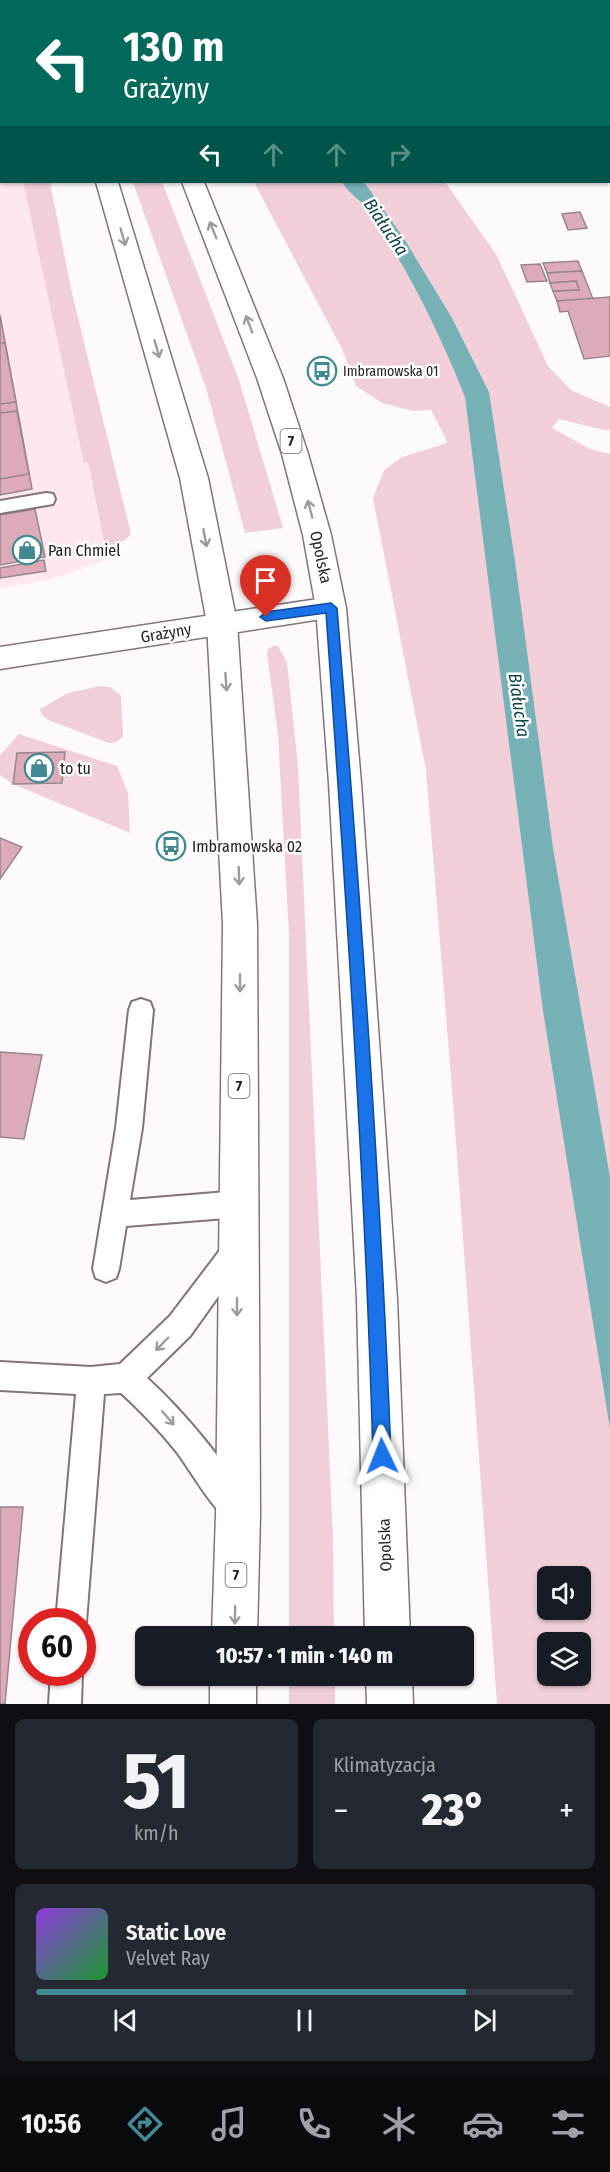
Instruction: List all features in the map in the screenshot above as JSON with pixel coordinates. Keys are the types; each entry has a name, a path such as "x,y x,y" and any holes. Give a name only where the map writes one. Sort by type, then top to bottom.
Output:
{"main road":[{"name":"7","path":"107,183 194,478 222,623 240,924 237,1249 238,1514 234,1626"},
{"name":"Opolska","path":"193,183 270,378 292,443 317,535 331,608 345,783 377,1299 388,1626"},
{"name":"Grażyny","path":"0,658 331,608"},
{"path":"233,1704 234,1686"},
{"path":"389,1686 390,1704"}],"lane":[{"path":"0,507 46,500"},
{"path":"106,1269 129,1128 141,1010"},
{"path":"116,1214 238,1204"},
{"path":"0,1376 91,1381 126,1378 180,1326 237,1249"},
{"path":"126,1378 157,1405 194,1448 238,1514"},
{"path":"72,1608 91,1381"},
{"path":"64,1704 66,1686"}],"shaded area":[{"path":"0,183 23,183 84,462 87,462 105,546 104,561 49,580 0,588"},
{"path":"23,183 50,183 72,293 131,534 116,544 105,546 88,463 84,463"},
{"path":"133,183 162,183 239,380 283,528 245,533 206,388"},
{"path":"255,183 446,183 496,254 548,366 571,390 610,407 608,431 559,419 552,428 590,449 610,454 610,1704 497,1704 426,770 373,498 384,470 402,457 447,443 431,410 413,411 382,403 356,386 342,349"},
{"path":"278,646 287,662 298,766 333,1537 334,1626 289,1626 289,935 278,735 268,649"},
{"path":"100,686 110,687 121,695 123,737 116,742 109,743 48,720 42,715 40,709 68,693"},
{"path":"19,734 117,766 128,793 130,833 13,784 0,775 0,755","holes":["64,752 62,783 13,783 17,753"]},
{"path":"289,1686 335,1686 335,1704 289,1704"}],"water":[{"name":"Białucha","path":"343,183 365,183 403,237 452,318 489,392 515,561 553,848 610,1177 610,1429 543,1011 465,397 434,326 397,256 370,212"}],"building":[{"path":"580,212 587,228 568,230 562,214"},
{"path":"578,261 582,271 547,273 543,263"},
{"path":"540,264 547,281 527,282 521,265"},
{"path":"582,271 593,299 557,301 553,291 579,290 576,281 550,283 547,273"},
{"path":"576,281 579,290 553,291 550,283"},
{"path":"610,297 610,356 584,359 568,311 560,312 557,301"},
{"path":"0,315 32,489 0,495"},
{"path":"0,343 5,343 16,402 0,404"},
{"path":"17,411 29,474 0,479 0,413"},
{"path":"35,509 45,557 0,565 0,515"},
{"path":"44,560 46,571 0,578 0,568"},
{"name":"to tu","path":"65,752 62,783 13,784 17,753"},
{"path":"0,838 22,847 0,879"},
{"path":"0,1052 42,1055 24,1139 0,1137"},
{"path":"0,1507 23,1507 5,1704 0,1704"}],"place":[{"name":"Imbramowska 01","path":"322,371"},
{"name":"Pan Chmiel","path":"27,550"},
{"name":"to tu","path":"39,768"},
{"name":"Imbramowska 02","path":"171,846"}],"route":[{"path":"266,617 331,608 345,783 377,1299 382,1456"}]}
